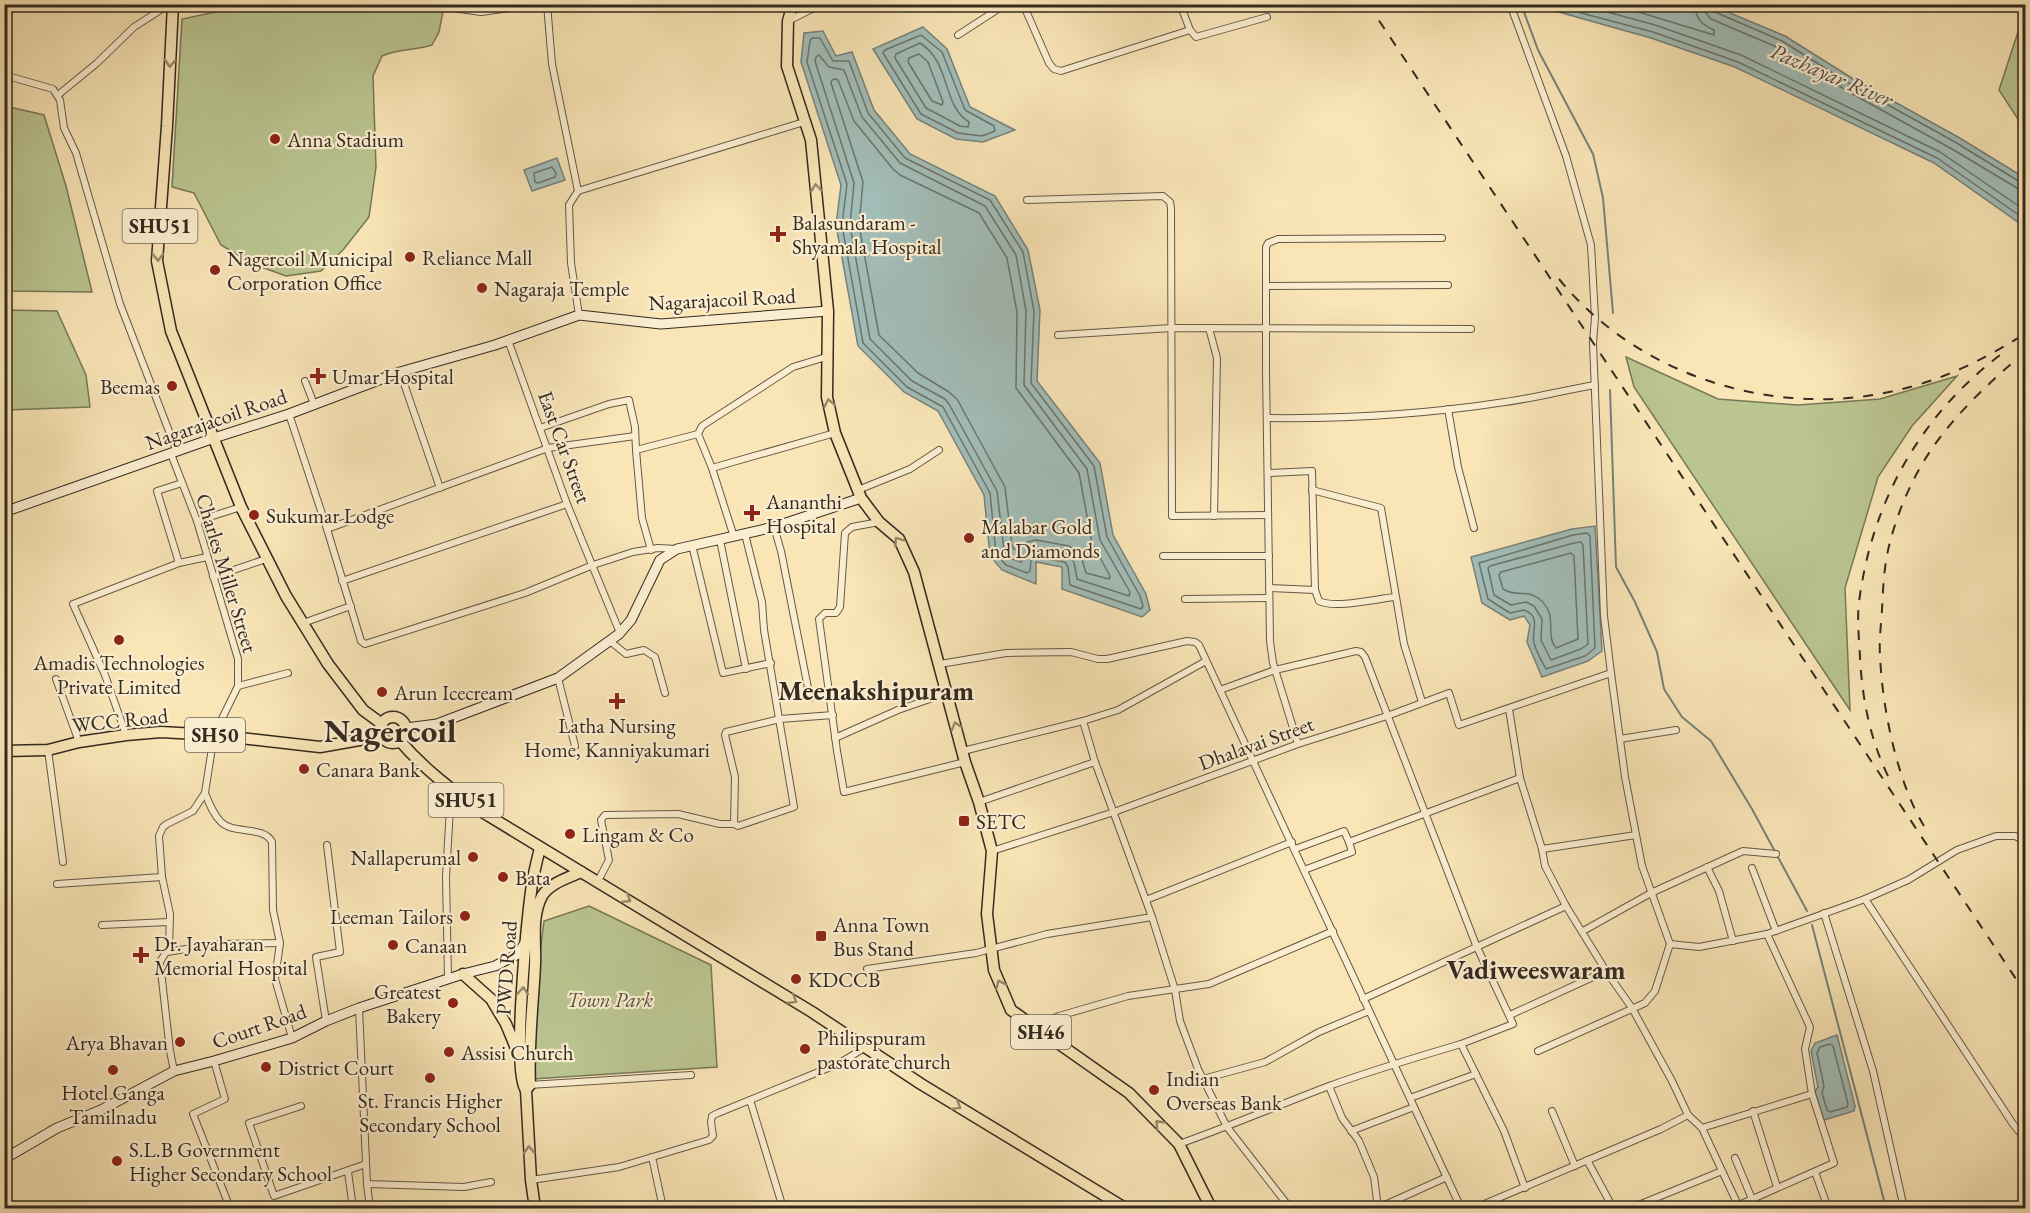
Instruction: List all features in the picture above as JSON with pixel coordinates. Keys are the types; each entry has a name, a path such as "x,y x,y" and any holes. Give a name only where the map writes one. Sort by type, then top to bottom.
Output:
{"main road":[{"name":"SHU51","path":"171,4 167,126 157,261 175,345 241,507 286,596 328,664 363,710 382,724"},
{"name":"SH46","path":"793,4 788,21 787,66 811,140 828,311 827,397 835,433 860,494 879,522 899,539 915,572 964,757 992,851 987,914 994,970 1011,1010 1129,1093 1179,1144 1211,1209"},
{"path":"388,718 396,718 403,722 406,728 405,734 400,741 388,742 382,736 382,724 388,718"},
{"name":"WCC Road","path":"4,750 48,750 79,742 161,732 214,735 320,747 382,736"},
{"name":"SHU51","path":"400,741 414,757 451,790 540,848 812,1012 921,1084 1125,1209"},
{"name":"PWD Road","path":"526,1087 519,1056 532,881 540,848"},
{"name":"PWD Road","path":"535,1209 531,1180 526,1087 535,964 535,923 538,906 550,887 581,872"},
{"path":"463,974 490,999 506,1024 519,1056"}],"street":[{"path":"4,75 53,89 58,94 97,63 134,27 171,4"},
{"path":"425,4 480,8 537,4"},
{"path":"547,4 552,64 578,191"},
{"path":"788,21 822,4"},
{"path":"958,35 1006,4"},
{"path":"1023,4 1049,63 1054,69 1061,71 1190,30"},
{"path":"1180,4 1190,30 1196,37 1267,17"},
{"path":"1510,4 1566,156 1591,245 1604,616 1620,739 1642,867 1670,944 1655,991 1644,1003 1538,1051"},
{"name":"Charles Miller Street","path":"58,94 64,128 76,153 120,304 197,521 237,659 238,686 214,735 205,793"},
{"path":"579,315 571,263 569,205 578,191 804,122"},
{"path":"1027,200 1163,196 1167,199 1171,208 1172,516 1268,515"},
{"path":"1298,744 1275,670 1270,641 1266,247 1268,243 1278,239 1442,238"},
{"path":"1267,286 1448,285"},
{"name":"Nagarajacoil Road","path":"4,512 289,414 400,372 508,340 579,315 661,324 828,311"},
{"path":"1058,335 1172,328 1471,329"},
{"path":"1209,328 1217,358 1214,516"},
{"name":"East Car Street","path":"508,340 567,504 620,633"},
{"path":"734,537 712,468 698,434 702,426 711,418 793,367 826,357"},
{"path":"400,372 440,488"},
{"path":"305,381 314,404"},
{"path":"1267,418 1325,418 1448,409 1506,402 1595,384"},
{"path":"540,428 609,404 629,400 635,436 642,518 651,550"},
{"path":"1448,409 1458,467 1474,528"},
{"path":"289,414 361,641 367,645 525,593 593,565 633,552 677,549 774,527 860,494 910,469 939,450"},
{"path":"712,468 835,433"},
{"path":"636,450 698,434"},
{"path":"327,529 548,448 635,436"},
{"path":"1268,473 1312,471 1316,597 1325,604 1395,597"},
{"path":"179,563 157,491 182,483"},
{"path":"1312,490 1382,508 1395,597 1407,654 1422,702"},
{"path":"342,581 567,504"},
{"path":"197,521 241,507"},
{"path":"879,522 852,527 845,533 840,606 836,613 825,613 819,619 844,792 1118,710 1206,661"},
{"path":"774,527 781,550 810,698"},
{"path":"598,881 609,860 601,820 605,815 678,814 738,826 794,807 764,630 762,602 744,534"},
{"path":"720,540 746,669"},
{"path":"692,545 723,673 771,663"},
{"path":"406,728 437,724 558,678 611,642 620,633 631,620 660,560 677,549"},
{"path":"1163,556 1269,556"},
{"path":"126,735 105,675 73,604 179,563 207,557"},
{"path":"213,577 266,559"},
{"path":"1269,588 1315,590"},
{"path":"1185,599 1269,598"},
{"path":"303,623 351,606"},
{"path":"940,664 1006,653 1071,652 1107,659 1191,641 1199,645 1461,1209"},
{"path":"611,642 626,654 644,650 655,657 665,693"},
{"path":"1179,1144 1329,1086 1461,1044 1514,1024 1476,945 1365,657 1361,652 1356,651 1275,670 1220,690"},
{"path":"238,686 288,673"},
{"path":"1611,673 1539,696 1509,709 1520,778 1545,866 1566,906 1632,1008 1688,1115 1702,1128 1722,1171 1735,1207 1834,1163 1812,1094 1805,1049 1810,1027 1767,934"},
{"path":"558,678 575,746"},
{"path":"56,679 79,742"},
{"path":"835,738 898,710 947,693"},
{"name":"Dhalavai Street","path":"992,851 1114,812 1298,744 1387,716 1449,693 1459,725 1509,709"},
{"path":"734,824 735,777 725,733 729,730 780,719 833,715"},
{"path":"1083,721 1095,762 1152,917 1175,990 1180,1021 1203,1079 1227,1127 1290,1209"},
{"path":"1620,739 1676,730"},
{"path":"48,750 63,862"},
{"path":"979,802 1095,762"},
{"path":"1349,842 1520,778"},
{"path":"448,978 446,877 451,790"},
{"path":"174,1071 160,962 169,947 169,922 159,836 160,831 167,824 192,812 205,793"},
{"path":"205,793 213,811 222,823 266,835 272,842 273,910 280,943 274,979 292,1038"},
{"path":"1146,900 1293,846 1344,831 1352,852 1304,870"},
{"path":"1542,849 1636,835"},
{"path":"1670,944 1699,947 1767,934 1865,899 1908,880 1957,850 1996,836 2015,836 2025,841"},
{"path":"326,1021 316,957 340,952 327,845"},
{"path":"1583,932 1651,893 1743,851 1776,854"},
{"path":"1707,867 1719,891 1734,941"},
{"path":"1752,868 1776,931"},
{"path":"57,884 162,877"},
{"path":"1865,899 2025,1140"},
{"path":"1363,999 1476,945 1566,906"},
{"path":"1824,913 1873,1071 1904,1209"},
{"path":"867,969 976,953 1047,934 1152,917"},
{"path":"102,925 169,922"},
{"path":"1033,1027 1059,1016 1128,996 1209,984 1333,931"},
{"name":"Court Road","path":"4,1160 57,1128 101,1110 174,1071 214,1062 292,1038 359,1008 448,978 495,966 518,954 527,938"},
{"path":"167,952 218,944 280,943"},
{"path":"1510,1015 1606,971"},
{"path":"359,1008 370,1209"},
{"path":"1203,1079 1265,1062 1319,1032 1369,1011"},
{"path":"1461,1044 1504,1131 1525,1188"},
{"path":"531,1180 619,1167 711,1138 712,1116 838,1064 866,1047"},
{"path":"214,1062 225,1099 193,1114 230,1209"},
{"path":"1410,1098 1476,1074"},
{"path":"526,1087 691,1075"},
{"path":"1329,1086 1342,1119 1359,1141 1374,1177 1378,1208 1447,1178"},
{"path":"1702,1128 1812,1094"},
{"path":"750,1100 783,1209"},
{"path":"301,1106 249,1123 274,1196 366,1164"},
{"path":"1351,1131 1414,1107"},
{"path":"1552,1111 1575,1166"},
{"path":"1753,1112 1777,1187"},
{"path":"1474,1209 1661,1129 1688,1115"},
{"path":"652,1157 663,1209"},
{"path":"1735,1158 1754,1209"},
{"path":"1587,1161 1613,1209"},
{"path":"1631,1209 1722,1171"},
{"path":"348,1172 353,1209"},
{"path":"1815,1172 1828,1209"},
{"path":"367,1184 465,1186 491,1182"}],"green space":[{"name":"Anna Stadium","path":"402,4 443,11 439,32 432,45 382,56 373,76 376,167 369,217 343,250 321,271 286,276 253,264 221,245 194,193 172,187 182,19 220,11 244,10 253,5"},
{"path":"2025,24 2025,130 1999,90 2019,29"},
{"path":"5,106 44,115 66,186 92,292 5,291 4,141 10,139"},
{"path":"5,310 57,311 86,375 90,407 5,410"},
{"path":"1626,357 1718,399 1798,405 1880,399 1957,376 1912,426 1878,477 1845,588 1850,710 1634,387"},
{"name":"Town Park","path":"589,906 711,965 717,1067 533,1079 530,1034 544,921"}],"water":[{"name":"Pazhayar River","path":"1549,5 1711,5 1785,36 1855,80 1958,137 2025,178 2025,227 1934,163 1735,67 1651,38 1552,10"},
{"path":"923,27 947,49 970,107 1015,130 983,142 956,139 917,119 873,49"},
{"path":"823,31 836,56 852,52 874,110 910,154 995,196 1028,250 1040,310 1037,381 1100,463 1113,535 1146,594 1150,610 1142,617 1062,589 1062,567 1036,562 1036,584 1002,570 990,556 984,495 938,411 904,392 858,346 836,225 841,185 801,62 804,33"},
{"path":"557,158 565,180 532,191 524,170"},
{"path":"1595,526 1602,651 1588,661 1542,677 1527,642 1530,625 1524,616 1510,620 1482,603 1471,557 1572,529"},
{"path":"1837,1035 1855,1106 1854,1111 1824,1120 1815,1091 1818,1087 1811,1051 1815,1043"}],"waterway":[{"path":"1521,4 1538,50 1593,154 1603,198 1613,313"},
{"path":"1610,390 1616,567 1635,602 1657,652 1664,689 1682,717 1711,741 1752,809 1807,911"},
{"path":"1812,925 1886,1208"}],"railway":[{"path":"1368,4 2026,994"},
{"path":"1559,279 1592,314 1631,343 1673,367 1718,384 1766,395 1814,399 1862,397 1910,387 1970,364 2026,333"},
{"path":"1924,826 1914,808 1899,766 1888,720 1881,675 1880,644 1887,554 1906,496 1931,450 1975,398 2026,351"},
{"path":"1888,776 1872,733 1861,672 1858,609 1865,565 1888,496 1923,434 1971,379 2000,355"}],"place":[{"name":"Anna Stadium","path":"275,139"},
{"name":"Balasundaram - Shyamala Hospital","path":"778,234"},
{"name":"Reliance Mall","path":"410,257"},
{"name":"Nagercoil Municipal Corporation Office","path":"215,270"},
{"name":"Nagaraja Temple","path":"482,288"},
{"name":"Umar Hospital","path":"318,376"},
{"name":"Beemas","path":"172,386"},
{"name":"Aananthi Hospital","path":"752,513"},
{"name":"Sukumar Lodge","path":"254,515"},
{"name":"Malabar Gold and Diamonds","path":"969,538"},
{"name":"Amadis Technologies Private Limited","path":"119,640"},
{"name":"Arun Icecream","path":"382,692"},
{"name":"Latha Nursing Home, Kanniyakumari","path":"617,701"},
{"name":"Canara Bank","path":"304,769"},
{"name":"SETC","path":"964,821"},
{"name":"Lingam & Co","path":"570,834"},
{"name":"Nallaperumal","path":"473,857"},
{"name":"Bata","path":"503,877"},
{"name":"Leeman Tailors","path":"465,916"},
{"name":"Anna Town Bus Stand","path":"821,936"},
{"name":"Canaan","path":"393,945"},
{"name":"Dr. Jayaharan Memorial Hospital","path":"141,955"},
{"name":"KDCCB","path":"796,979"},
{"name":"Greatest Bakery","path":"453,1003"},
{"name":"Arya Bhavan","path":"180,1042"},
{"name":"Philipspuram pastorate church","path":"805,1049"},
{"name":"Assisi Church","path":"449,1052"},
{"name":"District Court","path":"266,1067"},
{"name":"Hotel Ganga Tamilnadu","path":"113,1070"},
{"name":"St. Francis Higher Secondary School","path":"430,1078"},
{"name":"Indian Overseas Bank","path":"1154,1090"},
{"name":"S.L.B Government Higher Secondary School","path":"117,1161"}],"district":[{"name":"Meenakshipuram","path":"876,690"},
{"name":"Nagercoil","path":"390,730"},
{"name":"Vadiweeswaram","path":"1536,969"}]}
